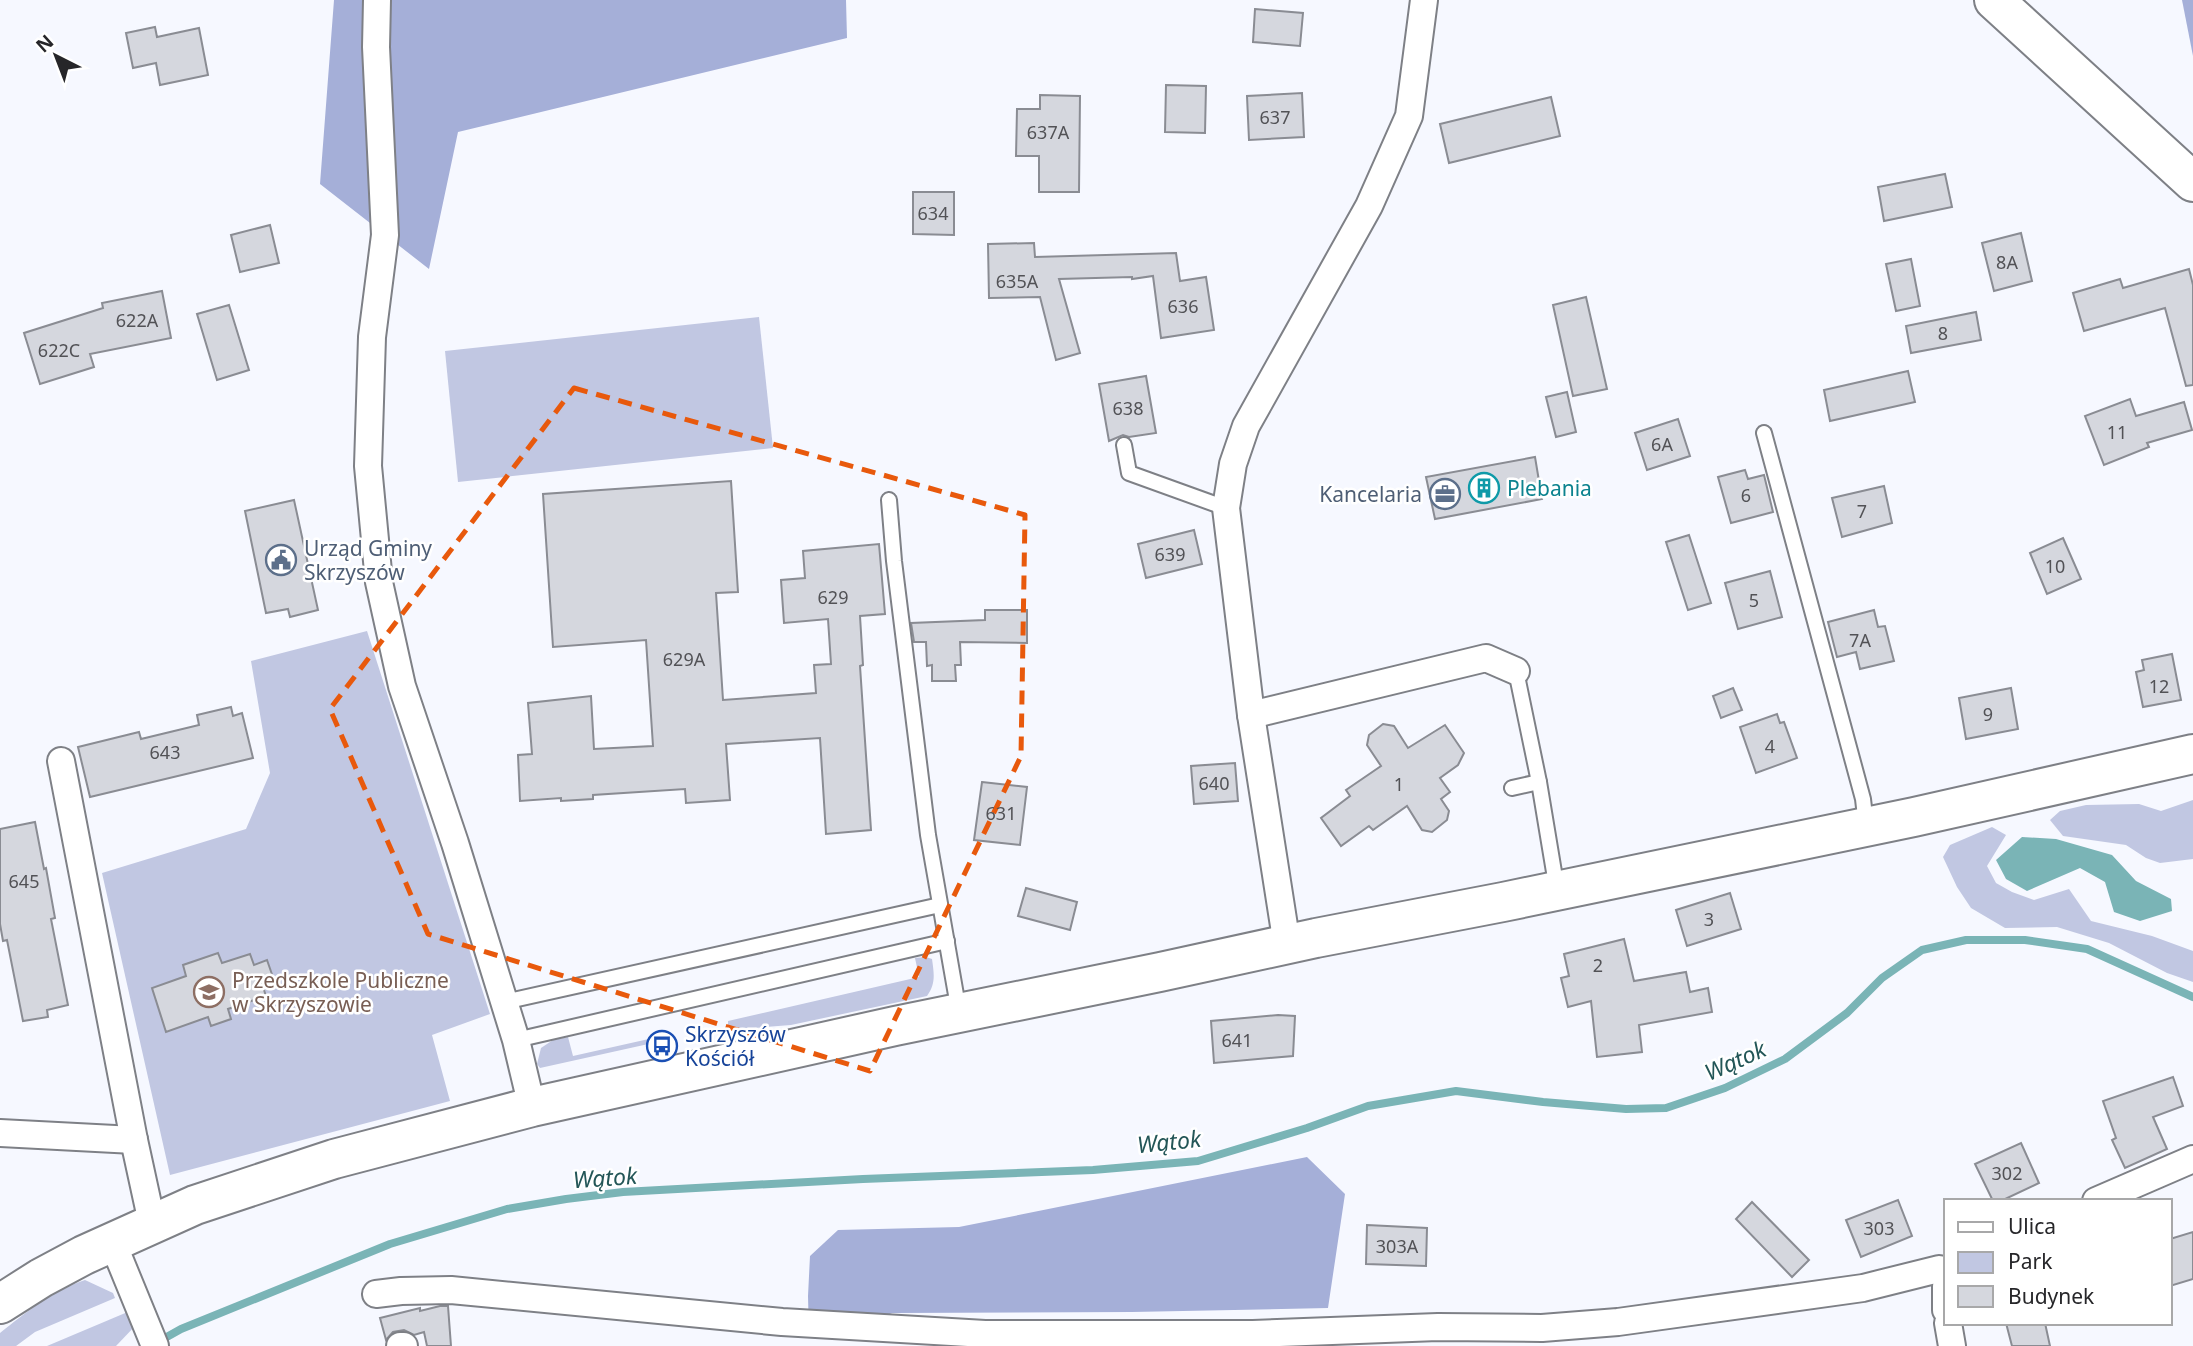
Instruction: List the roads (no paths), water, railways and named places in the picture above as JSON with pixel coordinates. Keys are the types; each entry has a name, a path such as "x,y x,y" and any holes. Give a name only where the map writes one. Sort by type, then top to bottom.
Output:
{"street":[{"path":"377,0 376,47 384,235 372,337 368,466 379,582 402,686 455,843 516,1040 532,1107"},
{"path":"1287,945 1251,715 1226,508 1233,464 1246,426 1369,205 1409,116 1424,0"},
{"path":"1994,0 2193,182"},
{"path":"1251,715 1486,658 1516,671"},
{"path":"0,1304 61,1266 112,1241 279,1175 532,1107 799,1046 1866,827 2193,754"},
{"path":"61,761 134,1140 149,1209 155,1222"},
{"path":"0,1133 134,1140"},
{"path":"2101,1199 2193,1160"},
{"path":"112,1241 156,1346"},
{"path":"376,1294 452,1290 782,1322 985,1334 1253,1334 1438,1327 1542,1328 1618,1322 1863,1288 1944,1270"},
{"path":"1948,1325 1952,1346"}],"lane":[{"path":"1764,433 1863,799 1866,827"},
{"path":"1124,445 1129,473 1226,508"},
{"path":"889,500 925,807 960,1013"},
{"path":"1516,671 1539,782 1557,891"},
{"path":"1512,788 1539,782"},
{"path":"504,1002 940,905"},
{"path":"516,1040 947,942"}],"waterway":[{"name":"Wątok","path":"156,1343 181,1329 390,1244 507,1209 566,1199 623,1192 1093,1170 1198,1161 1307,1128 1368,1106 1456,1091 1626,1109 1666,1108 1725,1088 1785,1059 1847,1013 1882,978 1922,950 1966,940 2025,940 2087,949 2193,997"}],"place":[{"name":"Plebania","path":"1484,488"},
{"name":"Kancelaria","path":"1445,494"},
{"name":"Urząd Gminy Skrzyszów","path":"281,560"},
{"name":"Przedszkole Publiczne w Skrzyszowie","path":"209,992"},
{"name":"Skrzyszów Kościół","path":"662,1046"}]}
